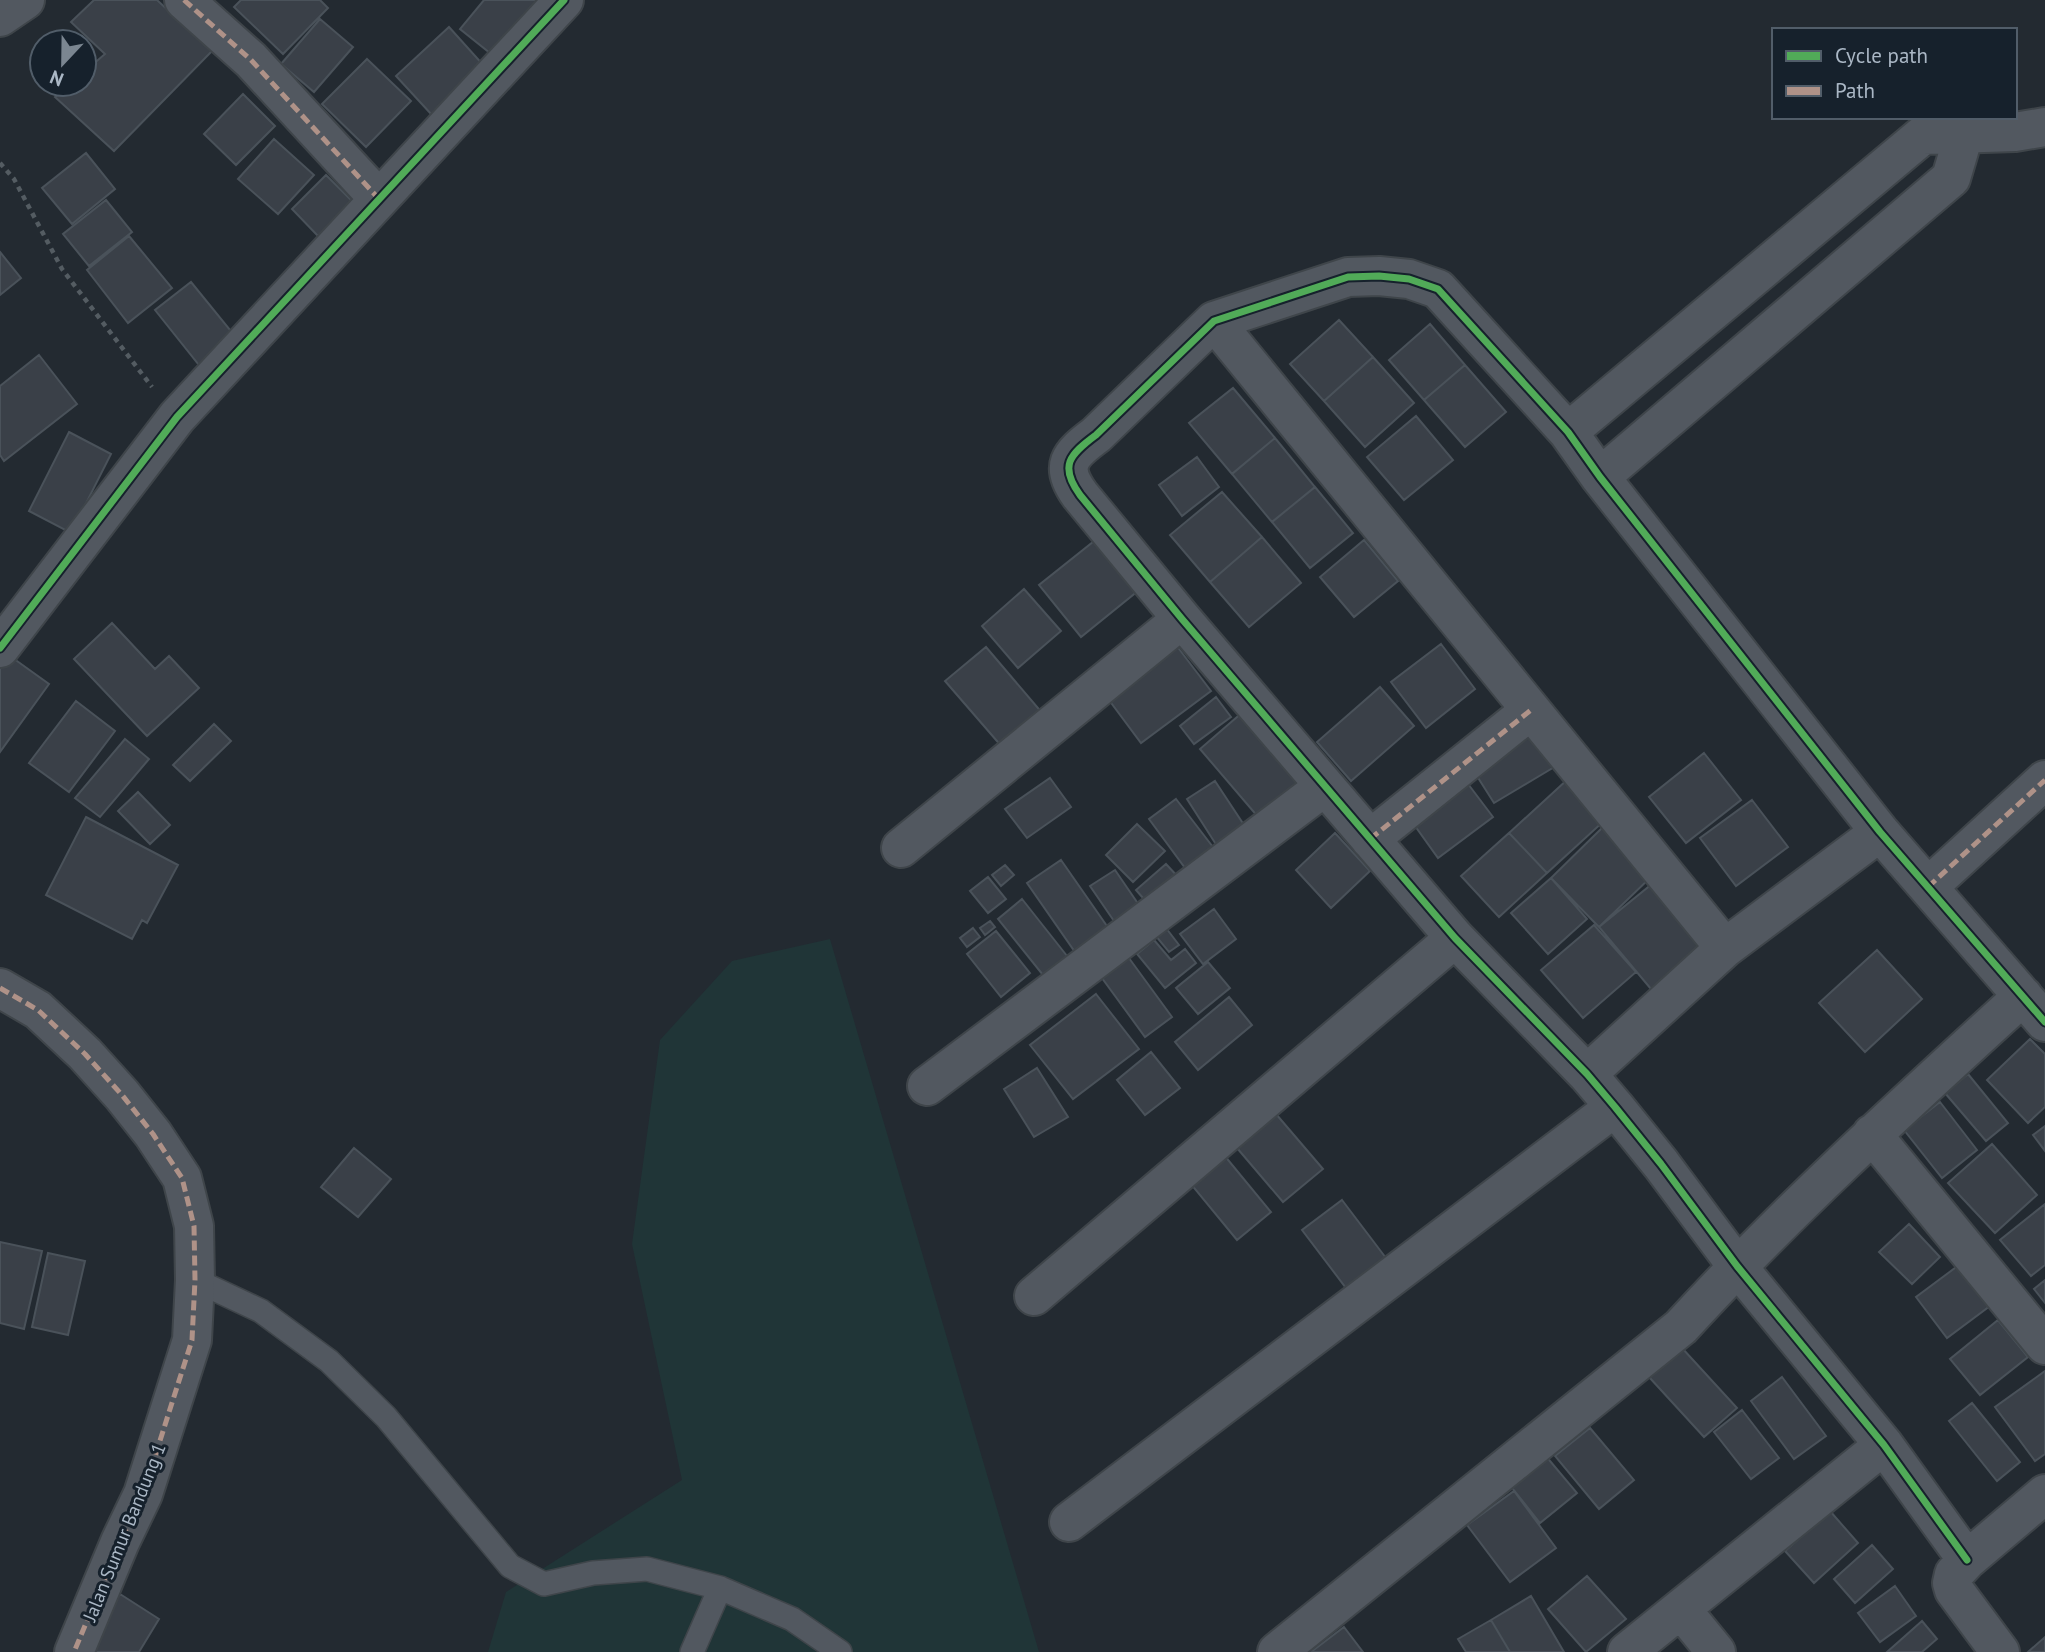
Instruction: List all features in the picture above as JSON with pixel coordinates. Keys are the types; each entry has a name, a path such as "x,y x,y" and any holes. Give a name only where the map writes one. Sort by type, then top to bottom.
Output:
{"street":[{"path":"0,17 25,0"},
{"path":"184,0 251,60 379,199"},
{"path":"0,648 177,417 564,0"},
{"path":"1567,432 1923,135 2015,132 2045,127"},
{"path":"1600,477 1951,178 1964,134"},
{"path":"1277,1652 1681,1327 1737,1266 1872,1134 2034,1009 1880,832 1567,432 1438,289 1409,279 1348,277 1214,321 1096,435 1079,448 1069,460 1071,482 1182,620 1455,938 1587,1074 1615,1107 1737,1266 1884,1444 1966,1560"},
{"path":"1214,321 1725,948"},
{"path":"901,848 1182,620"},
{"path":"1370,839 1531,710"},
{"path":"1928,887 2045,780"},
{"path":"927,1086 1324,786"},
{"path":"1587,1074 1725,948 1880,832"},
{"path":"1034,1296 1455,938"},
{"name":"Jalan Sumur Bandung 1","path":"0,988 38,1010 85,1054 153,1134 181,1178 194,1226 192,1340 143,1494 120,1542 75,1652"},
{"path":"1069,1522 1615,1107"},
{"path":"1872,1134 2045,1345"},
{"path":"1627,1652 1884,1444"},
{"path":"2000,1652 1954,1590 1954,1574 1966,1560 2045,1494"},
{"path":"1681,1609 1716,1652"}],"lane":[{"path":"195,1280 261,1311 329,1361 386,1417 510,1566 544,1584 601,1572 647,1569 720,1588 792,1619 840,1652"},
{"path":"692,1652 720,1588"}],"path":[{"path":"0,163 13,179 62,269 136,368 177,417"}],"green space":[{"path":"830,939 1039,1652 488,1652 506,1592 682,1480 632,1244 660,1040 732,961"}],"building":[{"path":"94,0 157,0 212,51 114,151 56,98 98,98 98,60 105,54 98,47 98,28 77,28 71,22"},
{"path":"241,0 320,0 328,8 283,54 234,7"},
{"path":"484,0 537,0 545,6 500,61 460,29"},
{"path":"320,19 353,47 314,92 281,64"},
{"path":"449,27 485,67 432,115 396,76"},
{"path":"367,59 411,101 366,147 322,104"},
{"path":"243,94 275,126 236,165 204,134"},
{"path":"274,139 314,175 278,214 238,179"},
{"path":"86,153 115,189 72,224 42,188"},
{"path":"326,175 353,202 318,236 292,209"},
{"path":"106,200 132,232 89,266 63,234"},
{"path":"129,236 172,288 128,323 87,270"},
{"path":"0,252 21,278 0,295"},
{"path":"191,282 235,336 199,365 155,310"},
{"path":"1339,320 1373,357 1324,401 1290,364"},
{"path":"1430,324 1465,365 1424,400 1389,360"},
{"path":"39,355 77,404 4,461 0,455 0,386"},
{"path":"1373,357 1414,403 1365,447 1324,401"},
{"path":"1465,365 1506,412 1465,447 1424,400"},
{"path":"1233,388 1275,438 1232,474 1189,423"},
{"path":"1416,416 1453,460 1404,500 1367,457"},
{"path":"69,432 111,454 71,533 29,511"},
{"path":"1275,438 1315,487 1272,522 1232,474"},
{"path":"1197,457 1219,487 1182,516 1159,485"},
{"path":"1315,487 1353,533 1310,568 1272,522"},
{"path":"1222,492 1262,537 1210,582 1170,535"},
{"path":"1103,534 1144,586 1081,637 1039,585"},
{"path":"1262,537 1301,583 1249,627 1210,582"},
{"path":"1364,540 1398,581 1354,617 1320,577"},
{"path":"1024,589 1061,631 1018,668 982,626"},
{"path":"112,623 155,669 169,656 199,688 147,736 74,659"},
{"path":"1441,644 1475,689 1426,728 1391,682"},
{"path":"1176,645 1211,691 1141,743 1106,696"},
{"path":"986,647 1043,714 1003,748 945,681"},
{"path":"3,651 49,684 0,752 0,655"},
{"path":"1380,687 1414,726 1351,781 1317,742"},
{"path":"1216,697 1231,717 1194,744 1180,726"},
{"path":"76,701 115,731 69,792 29,763"},
{"path":"1244,711 1304,780 1259,818 1200,749"},
{"path":"214,724 231,741 190,781 173,765"},
{"path":"1532,728 1556,766 1494,803 1470,765"},
{"path":"125,739 149,759 100,817 75,798"},
{"path":"1704,753 1741,800 1686,843 1649,797"},
{"path":"1459,772 1493,817 1438,858 1405,812"},
{"path":"1050,778 1071,807 1027,838 1005,809"},
{"path":"1568,779 1605,820 1547,873 1509,833"},
{"path":"1215,781 1246,828 1217,846 1187,799"},
{"path":"138,792 170,825 150,844 118,811"},
{"path":"1176,799 1216,851 1188,872 1149,819"},
{"path":"1752,800 1788,847 1736,886 1700,838"},
{"path":"86,817 178,865 147,923 142,920 132,939 46,895"},
{"path":"1137,824 1165,851 1133,882 1106,855"},
{"path":"1603,827 1652,876 1599,927 1551,878"},
{"path":"1335,833 1370,871 1331,908 1296,870"},
{"path":"1509,833 1547,873 1499,917 1461,876"},
{"path":"1061,860 1109,929 1075,952 1027,883"},
{"path":"1166,864 1180,879 1150,906 1136,890"},
{"path":"1005,865 1014,875 1001,886 992,875"},
{"path":"1115,870 1141,908 1116,924 1090,886"},
{"path":"988,877 1006,899 988,913 970,891"},
{"path":"1551,878 1587,919 1548,954 1511,913"},
{"path":"1652,884 1704,946 1651,989 1599,927"},
{"path":"1022,899 1071,961 1047,980 998,919"},
{"path":"1214,909 1236,939 1203,964 1180,934"},
{"path":"990,921 995,927 985,935 980,928"},
{"path":"1594,925 1636,972 1583,1018 1541,970"},
{"path":"973,928 980,937 967,947 960,938"},
{"path":"1166,928 1179,945 1169,952 1155,935"},
{"path":"996,931 1030,973 1001,997 967,954"},
{"path":"1154,940 1171,960 1185,949 1196,963 1165,988 1137,954"},
{"path":"1877,950 1922,999 1865,1052 1819,1003"},
{"path":"1126,954 1172,1017 1145,1037 1099,974"},
{"path":"1208,962 1230,988 1198,1014 1176,988"},
{"path":"1096,994 1139,1049 1073,1099 1030,1045"},
{"path":"1229,997 1252,1025 1198,1070 1175,1042"},
{"path":"2030,1039 2045,1054 2045,1107 2028,1123 1987,1080"},
{"path":"1151,1052 1180,1088 1145,1115 1117,1080"},
{"path":"1037,1068 1068,1117 1034,1137 1004,1089"},
{"path":"1968,1074 2008,1123 1986,1141 1945,1093"},
{"path":"1940,1102 1977,1150 1942,1178 1904,1130"},
{"path":"1276,1114 1323,1169 1283,1202 1237,1148"},
{"path":"2045,1126 2045,1151 2033,1135"},
{"path":"1992,1144 2037,1195 1995,1233 1948,1183"},
{"path":"354,1148 391,1179 358,1217 321,1187"},
{"path":"1224,1155 1271,1212 1237,1240 1190,1183"},
{"path":"1342,1200 1389,1262 1349,1292 1302,1230"},
{"path":"2045,1204 2045,1265 2031,1276 2000,1240"},
{"path":"1909,1224 1940,1257 1912,1284 1879,1252"},
{"path":"0,1242 42,1251 24,1329 0,1323"},
{"path":"48,1253 85,1261 68,1335 32,1327"},
{"path":"1967,1259 1998,1300 1947,1338 1916,1297"},
{"path":"2045,1280 2045,1303 2034,1289"},
{"path":"1998,1320 2028,1357 1980,1395 1950,1359"},
{"path":"1682,1348 1737,1408 1704,1437 1649,1377"},
{"path":"2045,1371 2045,1454 2035,1461 1995,1407"},
{"path":"1782,1377 1826,1436 1794,1459 1751,1401"},
{"path":"1972,1403 2020,1462 1997,1481 1949,1421"},
{"path":"1742,1410 1779,1458 1751,1479 1714,1432"},
{"path":"1590,1428 1634,1480 1599,1509 1555,1456"},
{"path":"1545,1455 1577,1493 1540,1523 1509,1484"},
{"path":"1514,1491 1556,1548 1510,1582 1467,1525"},
{"path":"1830,1511 1858,1543 1814,1583 1785,1551"},
{"path":"1872,1545 1893,1569 1855,1603 1834,1579"},
{"path":"1587,1576 1626,1619 1586,1652 1548,1609"},
{"path":"1895,1586 1916,1616 1880,1642 1858,1613"},
{"path":"120,1594 159,1619 139,1652 84,1652"},
{"path":"1531,1596 1564,1652 1510,1652 1491,1620"},
{"path":"1491,1620 1510,1652 1466,1652 1458,1639"},
{"path":"1922,1621 1937,1639 1922,1652 1887,1652"},
{"path":"1344,1627 1363,1652 1311,1652"},
{"path":"2045,1637 2045,1652 2028,1652"}],"marked path":[{"path":"184,0 251,60 379,199"},
{"path":"1370,839 1531,710"},
{"path":"1928,887 2045,780"},
{"path":"0,988 38,1010 85,1054 122,1095 153,1134 182,1178 194,1226 192,1340 143,1494 74,1652"}],"cycle path":[{"path":"0,648 177,417 564,0"},
{"path":"1967,1560 1884,1445 1737,1266 1615,1107 1587,1074 1455,938 1182,619 1080,495 1070,476 1070,462 1074,455 1214,321 1348,277 1409,279 1438,289 1568,432 1600,477 1880,832 2045,1022"}]}
